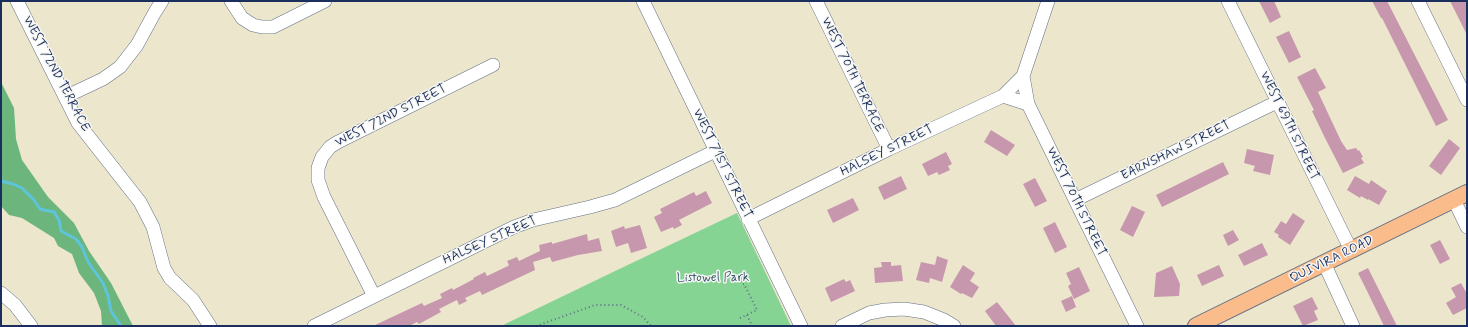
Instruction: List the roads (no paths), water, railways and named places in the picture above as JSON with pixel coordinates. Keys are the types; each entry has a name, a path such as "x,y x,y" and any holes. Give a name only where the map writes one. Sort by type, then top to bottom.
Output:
{"main road":[{"name":"QUIVIRA ROAD","path":"1196,326 1460,196"}],"street":[{"name":"WEST 72ND TERRACE","path":"17,1 78,123 143,206 153,227 164,268 170,278 193,300 210,326"},
{"path":"64,97 103,79 120,67 137,45 162,1"},
{"path":"231,1 242,18 262,27 273,27 325,1"},
{"name":"WEST 71ST STREET","path":"643,1 801,326"},
{"name":"WEST 70TH TERRACE","path":"816,1 889,149"},
{"name":"WEST 70TH STREET","path":"1003,96 1023,76 1048,1"},
{"name":"WEST 69TH STREET","path":"1228,1 1351,250"},
{"path":"1418,1 1467,100"},
{"name":"WEST 72ND STREET","path":"374,296 324,197 318,180 318,168 322,157 330,147 338,142 493,65"},
{"name":"WEST 70TH STREET","path":"1023,76 1028,104 1137,326"},
{"path":"1003,96 1028,104"},
{"name":"HALSEY STREET","path":"748,219 889,149 1003,96"},
{"name":"EARNSHAW STREET","path":"1075,200 1277,102"},
{"name":"HALSEY STREET","path":"314,326 514,227 534,220 615,200 716,151"},
{"path":"1460,196 1467,227"},
{"path":"1324,263 1353,326"},
{"path":"1,293 14,305 30,326"},
{"path":"842,326 870,313 885,310 904,309 924,312 944,320 954,326"}],"waterway":[{"path":"1,181 22,188 34,200 40,209 54,212 59,220 61,231 76,239 82,247 88,262 103,283 108,296 111,311 121,326"}],"park label":[{"name":"Listowel Park","path":"713,278"}]}
